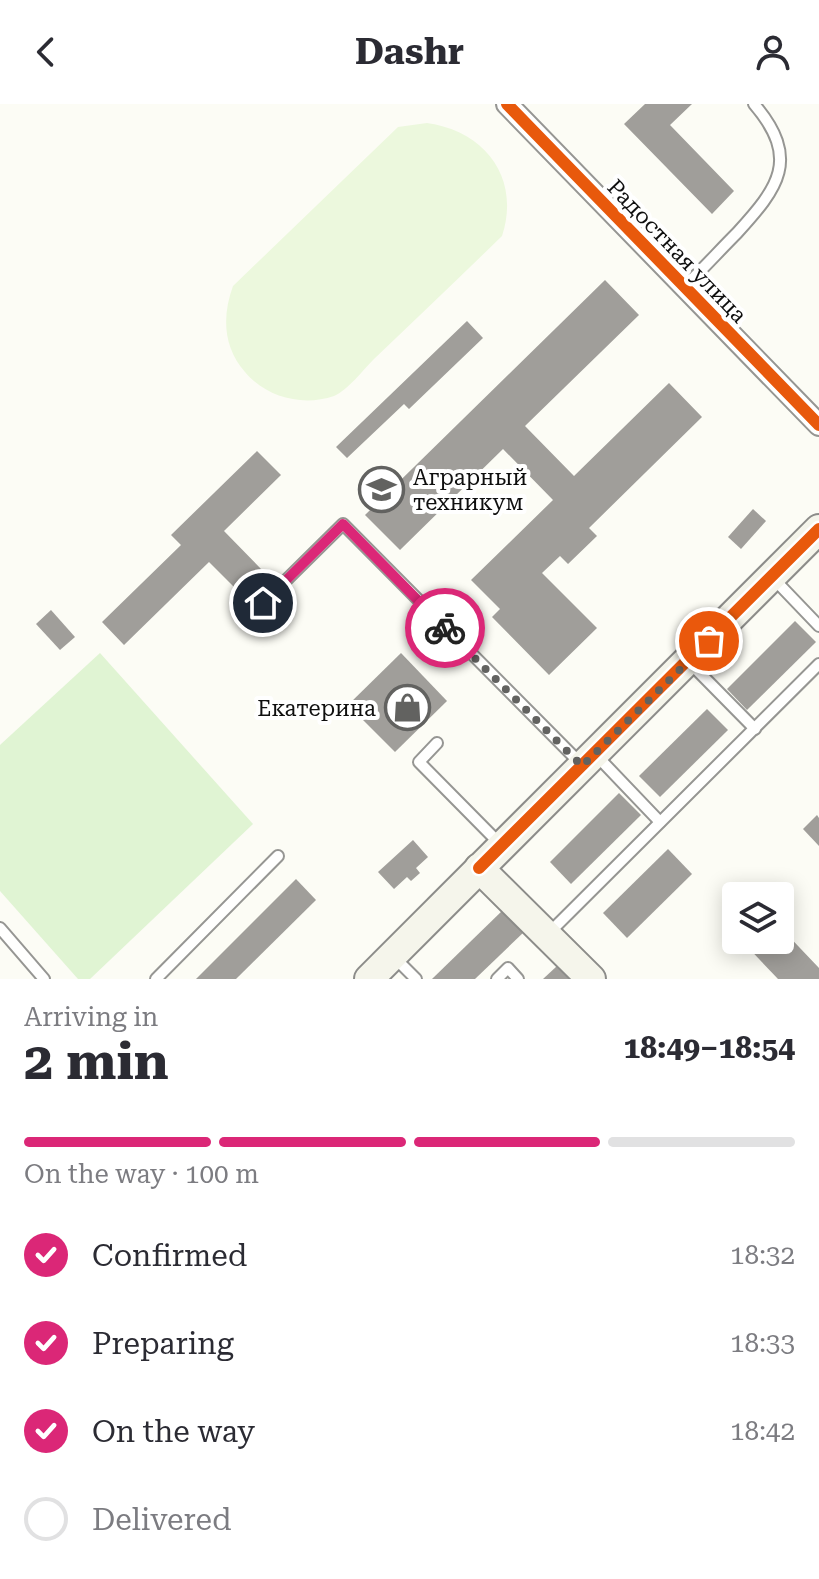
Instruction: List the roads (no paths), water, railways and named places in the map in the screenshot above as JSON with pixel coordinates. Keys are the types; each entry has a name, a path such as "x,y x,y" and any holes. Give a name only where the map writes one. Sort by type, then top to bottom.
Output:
{"street":[{"name":"Радостная улица","path":"507,104 819,425"},
{"path":"369,979 819,529"},
{"path":"479,868 591,979"}],"lane":[{"path":"684,287 765,202 776,184 780,161 776,138 767,119 754,104"},
{"path":"263,603 343,524 588,760 660,822"},
{"path":"772,577 819,626"},
{"path":"688,662 755,729"},
{"path":"547,935 819,664"},
{"path":"437,743 419,762 502,846"},
{"path":"156,979 278,856"},
{"path":"0,928 44,979"},
{"path":"392,956 416,979"},
{"path":"497,979 508,968 518,979"}],"place":[{"name":"Аграрный техникум","path":"382,490"},
{"name":"Екатерина","path":"407,708"}]}
